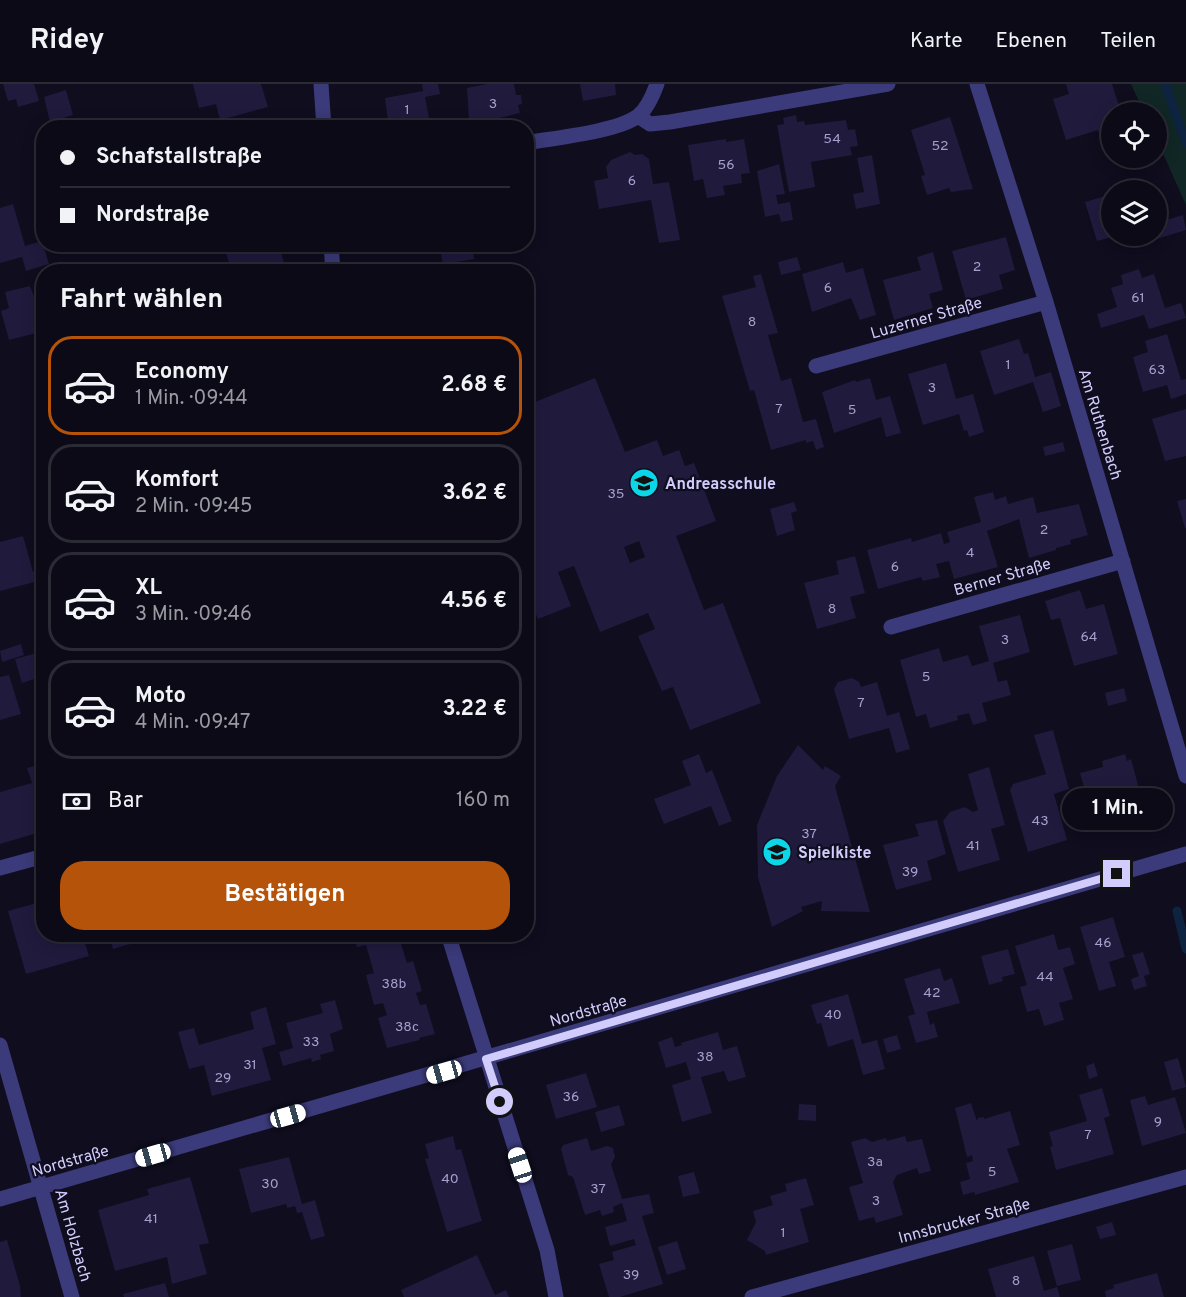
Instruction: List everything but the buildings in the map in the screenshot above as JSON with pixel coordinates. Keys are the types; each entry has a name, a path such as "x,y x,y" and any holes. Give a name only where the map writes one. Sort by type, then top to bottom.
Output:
{"street":[{"path":"321,84 323,120"},
{"path":"534,141 616,126 638,116 652,98 657,84"},
{"path":"638,116 650,124 670,122 888,84"},
{"name":"Am Ruthenbach","path":"977,84 1046,302 1186,776"},
{"name":"Luzerner Straße","path":"816,366 1046,302"},
{"name":"Berner Straße","path":"891,627 1123,561"},
{"name":"Nordstraße","path":"0,1198 486,1059 1186,854"},
{"path":"0,868 36,858"},
{"path":"450,942 547,1250 556,1297"},
{"name":"Am Holzbach","path":"0,1045 72,1297"},
{"name":"Innsbrucker Straße","path":"752,1297 1186,1177"}],"green space":[{"path":"1131,84 1186,84 1186,205 1167,162 1167,102 1139,102"}],"waterway":[{"path":"1165,84 1186,143"},
{"path":"1177,911 1186,949"}],"place":[{"name":"Andreasschule","path":"644,483"},
{"name":"Spielkiste","path":"777,852"}],"route":[{"path":"500,1102 486,1059 1117,874"}]}
